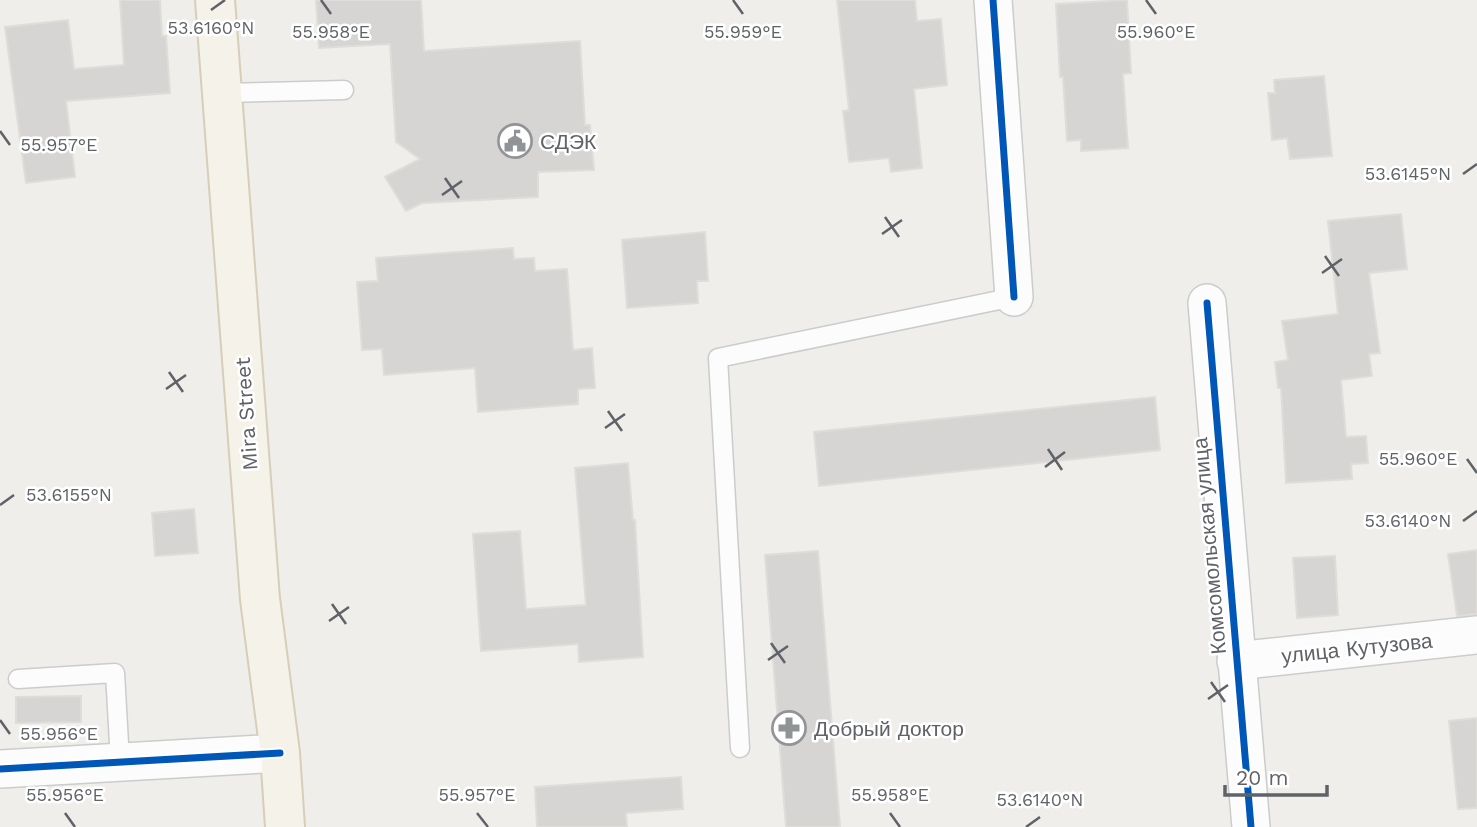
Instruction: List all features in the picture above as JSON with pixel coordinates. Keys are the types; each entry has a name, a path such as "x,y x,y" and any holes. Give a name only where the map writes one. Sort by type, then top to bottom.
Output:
{"main road":[{"name":"Mira Street","path":"215,0 260,599 280,753 285,827"}],"street":[{"path":"993,0 1014,297"},
{"name":"Комсомольская улица","path":"1207,303 1251,827"},
{"name":"улица Кутузова","path":"1236,661 1477,635"},
{"path":"0,769 280,753"}],"lane":[{"path":"221,93 344,90"},
{"path":"740,748 718,359 1014,297"},
{"path":"19,679 115,673 120,761"}],"building":[{"path":"120,0 160,0 162,36 166,36 170,93 66,101 75,177 26,183 5,27 68,20 74,69 124,65"},
{"path":"316,0 421,0 424,51 580,41 585,125 590,125 594,170 538,172 538,197 422,203 406,211 385,177 420,159 396,142 390,44 319,48"},
{"path":"837,0 915,0 917,21 941,19 947,85 914,89 922,168 891,172 889,158 849,162 843,111 849,110"},
{"path":"1127,0 1131,73 1123,74 1128,148 1081,151 1081,140 1067,141 1056,4"},
{"path":"1324,76 1332,156 1290,159 1287,138 1272,140 1268,93 1275,93 1274,80"},
{"path":"1401,214 1407,269 1369,273 1380,353 1369,354 1372,376 1341,380 1346,437 1366,436 1368,463 1351,464 1352,479 1286,483 1281,388 1278,388 1275,362 1288,360 1282,321 1338,314 1328,221"},
{"path":"705,232 708,281 697,281 698,303 627,308 622,240"},
{"path":"513,248 514,259 534,258 535,271 567,269 573,350 592,348 595,388 578,389 578,404 478,412 475,368 384,375 382,349 362,350 357,282 378,281 376,258"},
{"path":"1155,397 1160,450 819,486 814,432"},
{"path":"628,463 635,520 643,657 579,662 578,644 481,651 473,534 520,531 526,609 586,605 575,468"},
{"path":"194,509 198,553 155,556 152,513"},
{"path":"1477,550 1477,614 1457,616 1448,554"},
{"path":"818,551 840,827 786,827 765,555"},
{"path":"1335,556 1338,615 1297,618 1293,558"},
{"path":"81,696 81,722 16,723 16,697"},
{"path":"1477,718 1477,808 1458,809 1449,721"},
{"path":"681,777 683,809 626,813 627,827 537,827 535,787"}],"cycle path":[{"path":"993,0 1014,297"},
{"path":"1207,303 1251,827"},
{"path":"0,769 280,753"}],"place":[{"name":"СДЭК","path":"515,141"},
{"name":"Добрый доктор","path":"789,728"}]}
